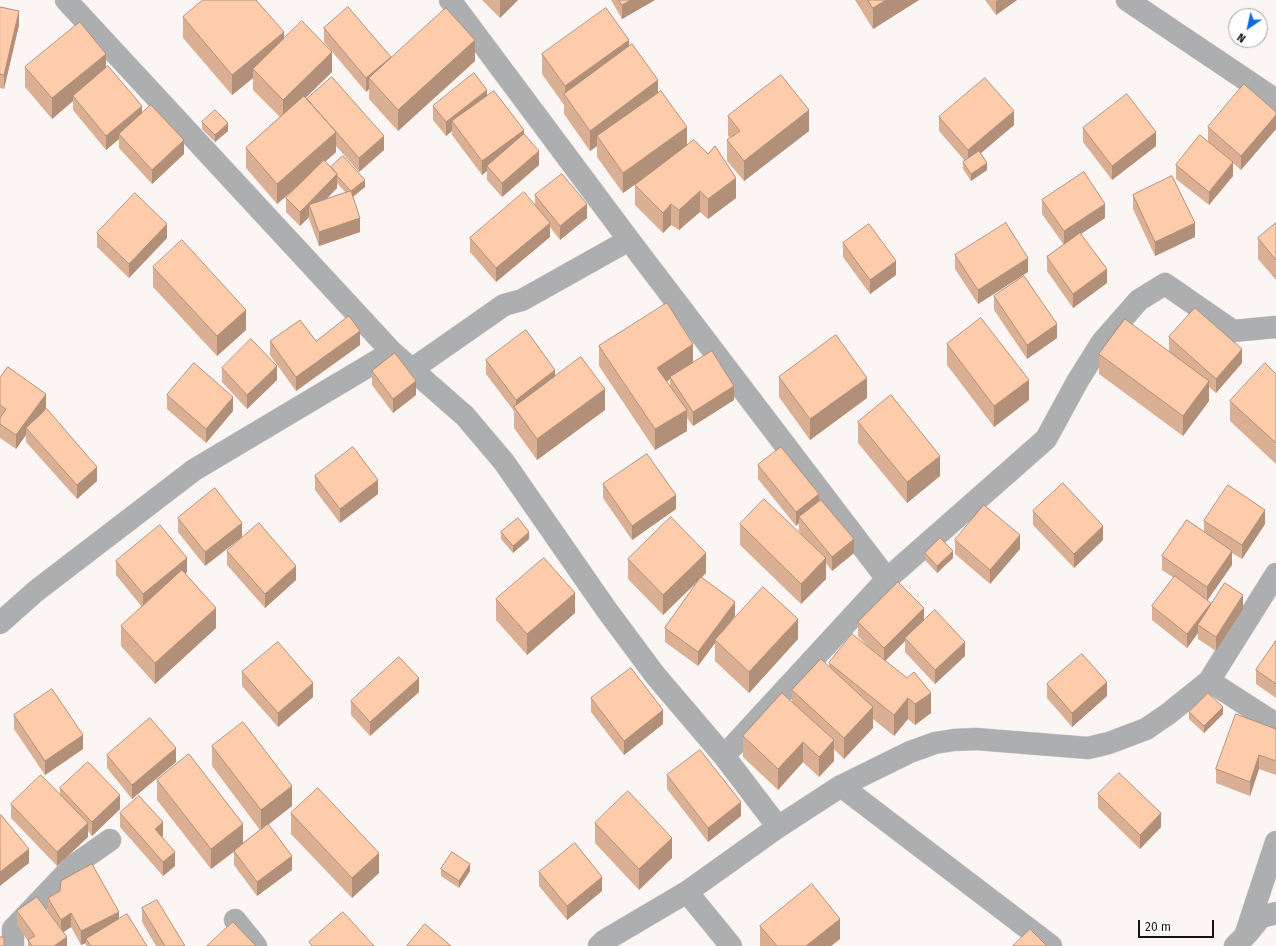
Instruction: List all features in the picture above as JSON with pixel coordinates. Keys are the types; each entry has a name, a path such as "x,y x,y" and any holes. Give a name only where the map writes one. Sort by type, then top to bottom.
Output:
{"street":[{"path":"66,0 392,352 464,416 504,462 606,609 655,675 724,756 778,827"},
{"path":"450,0 629,240 887,579"},
{"path":"1127,0 1276,100"},
{"path":"411,370 504,305 522,300 629,240"},
{"path":"724,756 887,579 1046,439 1077,382 1102,342 1139,300 1165,284 1233,331 1276,327"},
{"path":"0,623 36,591 194,470 392,352"},
{"path":"599,946 687,892 778,827 841,786 910,752 935,743 976,739 1088,748 1110,743 1146,729 1168,714 1209,681 1276,574"},
{"path":"1209,681 1276,724"},
{"path":"841,786 1051,946"},
{"path":"13,946 13,929 73,866 110,840"},
{"path":"1240,941 1276,842"},
{"path":"687,892 731,946"},
{"path":"1240,941 1261,917 1276,913"},
{"path":"235,920 256,946"}],"building":[{"path":"203,0 256,0 284,32 232,75 183,17"},
{"path":"619,0 631,0 622,5"},
{"path":"868,0 886,0 873,8"},
{"path":"0,7 19,11 4,75 0,74"},
{"path":"348,7 391,57 366,78 324,28"},
{"path":"446,8 475,40 398,110 369,78"},
{"path":"606,8 629,40 565,86 542,54"},
{"path":"302,21 332,52 283,100 253,69"},
{"path":"80,22 106,54 52,98 25,67"},
{"path":"632,44 658,80 590,131 564,94"},
{"path":"108,66 142,106 106,136 73,96"},
{"path":"474,73 487,90 446,122 433,106"},
{"path":"781,75 809,110 744,161 727,140 740,131 728,116"},
{"path":"332,77 384,136 359,158 307,99"},
{"path":"985,78 1014,111 968,150 939,117"},
{"path":"1244,84 1276,112 1276,115 1241,156 1208,127"},
{"path":"494,91 524,130 482,161 452,121"},
{"path":"661,91 687,127 623,173 597,136"},
{"path":"1127,94 1156,132 1112,166 1083,128"},
{"path":"304,96 336,132 277,184 246,148"},
{"path":"151,105 184,140 152,170 119,134"},
{"path":"215,110 228,123 215,135 202,122"},
{"path":"524,134 539,151 502,183 487,166"},
{"path":"1200,135 1233,162 1209,192 1176,165"},
{"path":"694,140 708,154 715,146 736,178 708,199 700,191 679,210 671,204 663,213 635,185"},
{"path":"979,151 987,163 971,174 963,162"},
{"path":"343,156 365,180 351,191 331,167"},
{"path":"324,160 337,174 300,212 286,198"},
{"path":"1084,172 1105,204 1064,231 1042,200"},
{"path":"562,174 587,204 560,226 535,195"},
{"path":"1172,176 1195,223 1155,242 1133,195"},
{"path":"351,191 360,218 319,232 309,205"},
{"path":"524,192 550,223 496,268 470,238"},
{"path":"135,193 167,224 129,264 97,233"},
{"path":"1006,223 1028,258 978,290 955,255"},
{"path":"1276,223 1276,260 1258,238"},
{"path":"869,224 896,261 870,280 843,243"},
{"path":"1080,233 1107,269 1073,294 1047,257"},
{"path":"182,240 246,310 217,336 153,267"},
{"path":"1024,276 1057,324 1027,345 994,296"},
{"path":"667,303 693,344 657,368 687,410 655,429 599,346"},
{"path":"1195,308 1242,349 1216,379 1169,337"},
{"path":"349,316 360,331 296,377 270,341 300,320 316,341"},
{"path":"981,318 1029,380 994,406 947,344"},
{"path":"1125,319 1209,381 1183,416 1099,354"},
{"path":"526,330 555,370 516,400 486,360"},
{"path":"836,335 867,378 810,419 779,377"},
{"path":"251,339 277,366 247,395 222,368"},
{"path":"712,351 734,386 693,412 670,377"},
{"path":"395,353 416,381 393,399 372,371"},
{"path":"581,357 605,389 537,439 514,407"},
{"path":"194,363 233,397 206,429 167,395"},
{"path":"1265,363 1276,374 1276,443 1230,401"},
{"path":"8,367 46,394 16,435 0,424 0,418 6,409 0,405 0,378"},
{"path":"891,395 940,456 907,482 858,422"},
{"path":"47,409 97,467 77,485 26,428"},
{"path":"353,447 378,480 340,509 315,476"},
{"path":"781,447 819,494 796,512 758,465"},
{"path":"647,454 676,495 632,526 603,484"},
{"path":"1063,483 1103,526 1074,554 1033,511"},
{"path":"1228,485 1265,510 1242,545 1204,521"},
{"path":"215,488 242,523 205,552 178,518"},
{"path":"764,499 826,558 801,584 740,524"},
{"path":"821,500 854,539 832,557 799,517"},
{"path":"984,505 1020,535 990,570 955,540"},
{"path":"671,517 706,553 663,595 628,559"},
{"path":"518,518 529,532 513,546 501,532"},
{"path":"1187,520 1232,551 1207,587 1162,556"},
{"path":"259,523 296,566 265,594 227,551"},
{"path":"160,525 187,558 143,594 116,561"},
{"path":"940,538 953,551 937,566 925,553"},
{"path":"544,558 575,593 527,634 496,599"},
{"path":"182,570 216,608 155,663 121,626"},
{"path":"1175,576 1211,603 1187,634 1152,606"},
{"path":"701,577 735,602 698,652 665,628"},
{"path":"898,582 924,608 884,648 858,622"},
{"path":"1225,583 1243,595 1216,637 1198,625"},
{"path":"763,587 798,619 749,672 715,640"},
{"path":"935,610 965,642 935,670 905,638"},
{"path":"852,634 907,678 914,672 931,693 915,704 908,698 894,715 829,663"},
{"path":"1276,641 1276,684 1256,670"},
{"path":"278,642 313,683 278,713 242,672"},
{"path":"1082,654 1107,682 1072,713 1047,684"},
{"path":"399,657 419,678 370,722 351,701"},
{"path":"821,659 873,707 844,738 792,690"},
{"path":"631,668 663,710 624,741 591,698"},
{"path":"52,689 83,735 45,761 14,715"},
{"path":"782,693 834,740 819,757 803,742 778,769 743,736"},
{"path":"1208,693 1223,707 1204,726 1189,712"},
{"path":"1236,714 1276,729 1276,761 1259,755 1250,782 1216,769"},
{"path":"150,718 176,748 132,785 107,755"},
{"path":"243,722 292,786 261,810 212,746"},
{"path":"700,750 741,802 708,828 667,775"},
{"path":"189,754 243,824 211,849 157,780"},
{"path":"88,762 120,795 92,822 60,788"},
{"path":"1119,773 1161,813 1140,835 1098,794"},
{"path":"41,775 88,823 57,852 11,804"},
{"path":"318,788 379,853 352,878 291,813"},
{"path":"628,791 672,838 639,869 595,823"},
{"path":"139,796 163,822 155,829 175,852 163,862 120,813"},
{"path":"1,815 29,849 0,872 0,816"},
{"path":"268,824 292,856 257,882 234,851"},
{"path":"575,843 602,877 567,906 539,872"},
{"path":"452,852 470,864 459,881 441,869"},
{"path":"92,864 119,912 81,931 71,913 61,920 48,898 60,891 61,881"},
{"path":"812,884 840,919 806,946 777,946 760,926"},
{"path":"37,897 67,937 54,946 32,946 28,940 35,936 17,911"},
{"path":"157,900 185,946 165,946 142,908"},
{"path":"343,912 374,946 312,946 309,942"},
{"path":"127,914 147,946 91,946 86,939"},
{"path":"233,922 256,946 207,946"},
{"path":"425,924 451,946 407,946"},
{"path":"1030,929 1047,946 1013,946"},
{"path":"0,937 4,937 4,946 0,946"}]}
